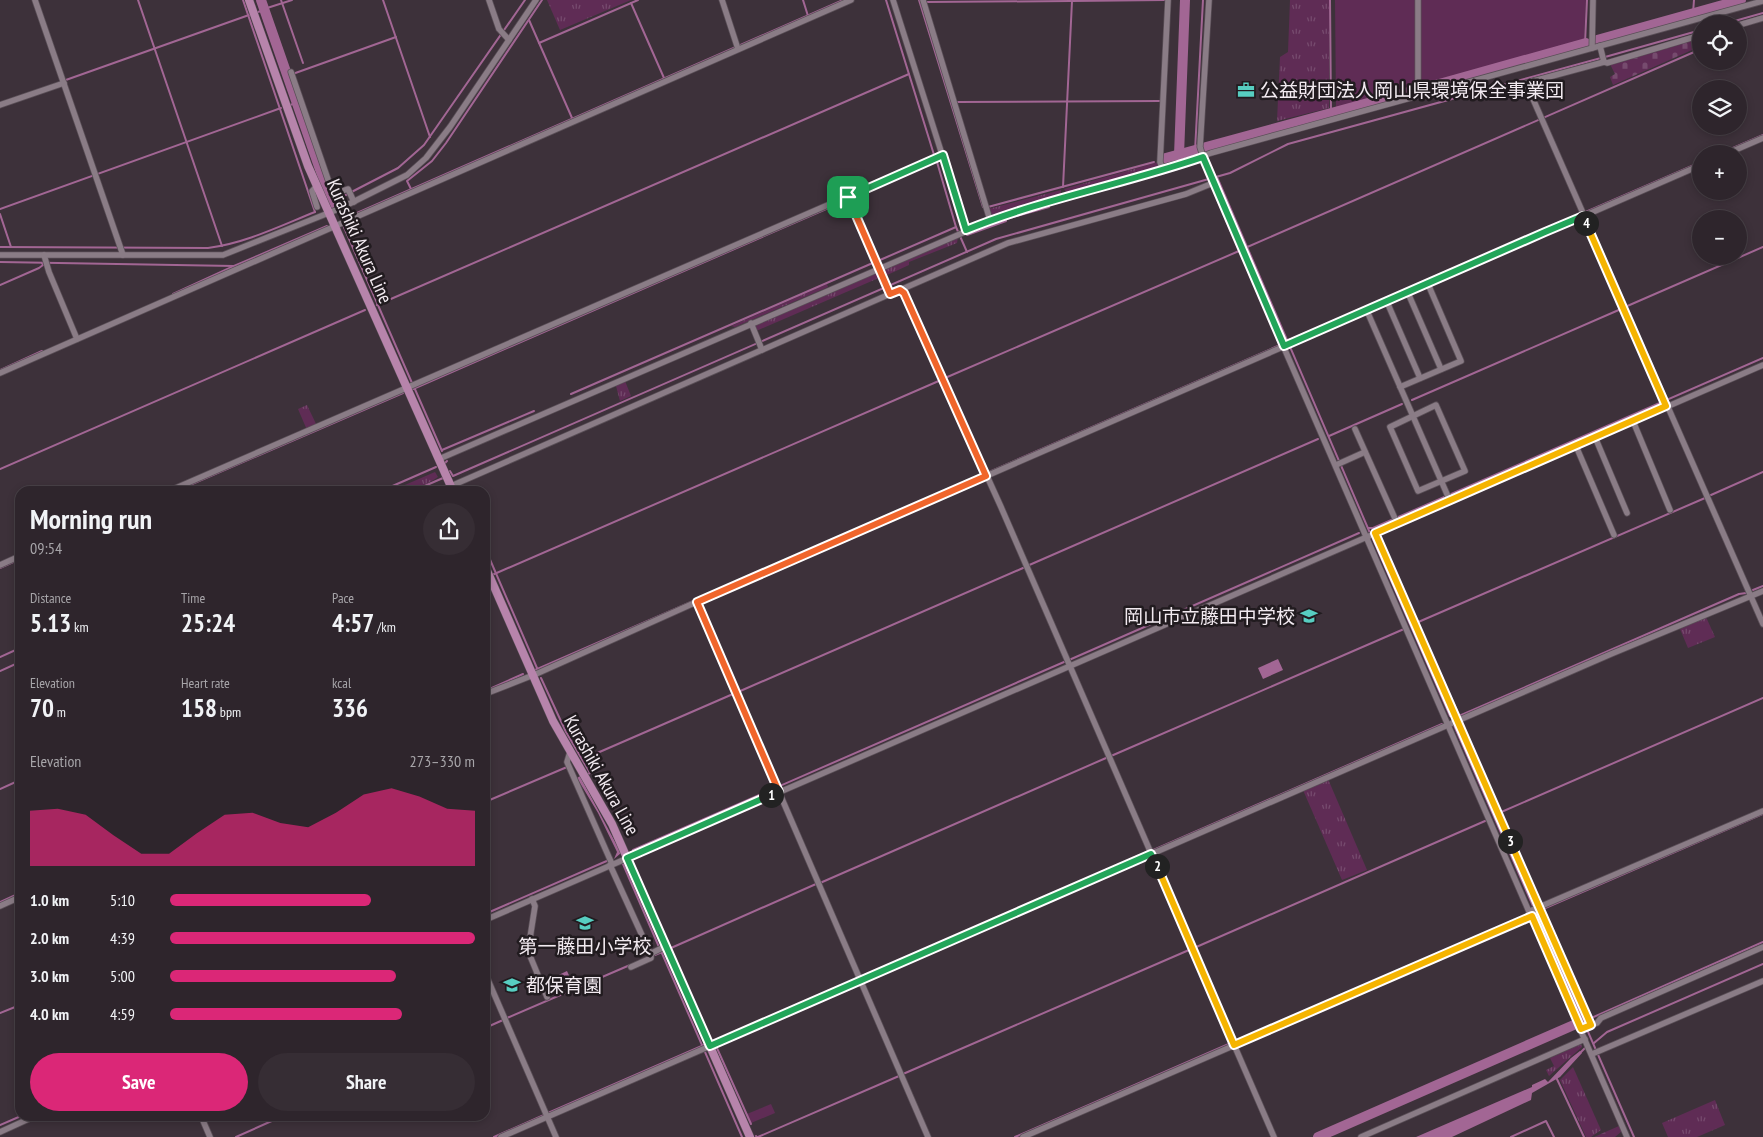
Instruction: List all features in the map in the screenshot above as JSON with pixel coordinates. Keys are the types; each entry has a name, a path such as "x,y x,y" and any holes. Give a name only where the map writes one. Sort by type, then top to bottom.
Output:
{"main road":[{"name":"Kurashiki Akura Line","path":"249,0 296,135 317,186 334,211 340,224 412,386 451,486"},
{"name":"Kurashiki Akura Line","path":"490,578 532,675 570,752 605,811 627,858 662,948 706,1048 750,1137"}],"street":[{"path":"35,0 121,250"},
{"path":"489,0 502,33 509,40"},
{"path":"0,255 45,260 121,250 227,254 354,202 407,175 426,158 450,127 536,0"},
{"path":"722,0 738,47"},
{"path":"0,373 738,47 851,0"},
{"path":"893,0 961,232"},
{"path":"923,0 990,220"},
{"path":"1163,170 1160,162 1168,0"},
{"path":"1209,0 1201,152 1211,180 1287,345 1455,722 1498,813 1504,839 1587,1024"},
{"path":"1418,0 1418,86 1420,95"},
{"path":"1592,48 1593,0"},
{"path":"439,459 990,220 1022,209 1163,170 1201,152 1420,95 1763,1"},
{"path":"1747,23 1763,18"},
{"path":"1600,46 1603,59 1607,63 1692,38"},
{"path":"1603,59 1526,83 1763,624"},
{"path":"292,74 333,194 348,190 354,202"},
{"path":"0,105 63,82"},
{"path":"1747,145 1763,138"},
{"path":"181,486 848,199 938,157"},
{"path":"490,692 986,474 1367,311 1582,214 1692,168"},
{"path":"458,486 760,344 888,289 900,290 1008,243 1186,194 1211,180"},
{"path":"317,186 312,191 317,207"},
{"path":"848,199 888,289"},
{"path":"45,260 77,338"},
{"path":"1400,387 1461,361 1428,284"},
{"path":"900,290 904,293 986,474 1274,1137"},
{"path":"1408,292 1441,369"},
{"path":"1387,302 1420,378"},
{"path":"1367,311 1448,497"},
{"path":"751,323 760,344"},
{"path":"490,918 611,862 627,858 778,789 1069,666 1371,535 1395,520 1576,446 1665,403 1763,365"},
{"path":"1436,406 1465,471 1418,491 1390,427 1413,416 1436,406"},
{"path":"1633,420 1670,510"},
{"path":"1355,429 1395,520"},
{"path":"1595,437 1627,513"},
{"path":"1576,446 1614,535"},
{"path":"1339,464 1365,452"},
{"path":"1371,535 1587,1024 1585,1039 1595,1053 1627,1137"},
{"path":"0,566 15,558"},
{"path":"501,1137 860,979 1763,591"},
{"path":"697,602 928,1137"},
{"path":"570,752 567,762 650,954"},
{"path":"1023,1137 1763,811"},
{"path":"0,906 15,899"},
{"path":"532,899 535,906 528,951 547,997"},
{"path":"1587,1024 1763,947"},
{"path":"631,967 650,958 650,954 662,948"},
{"path":"1595,1053 1763,981"},
{"path":"490,985 556,1137"},
{"path":"1361,1137 1585,1039"},
{"path":"0,1132 24,1121"},
{"path":"203,1121 210,1137"}],"green space":[{"path":"547,0 631,0 560,30"},
{"path":"1290,0 1329,0 1329,108 1277,121 1280,57 1288,52"},
{"path":"1335,0 1415,0 1416,87 1336,109"},
{"path":"1420,0 1586,0 1584,41 1420,86"},
{"path":"1692,39 1692,50 1613,85 1610,77 1615,74 1610,64"},
{"path":"1158,162 1158,168 1155,170 1067,193 1064,189"},
{"path":"1061,190 1061,195 993,216 988,209"},
{"path":"958,237 957,243 909,262 909,265 885,276 882,271"},
{"path":"877,273 881,277 756,331 755,325"},
{"path":"827,284 828,287 735,327 731,326"},
{"path":"625,381 631,396 620,401 616,386"},
{"path":"307,405 317,426 307,430 298,409"},
{"path":"435,472 438,477 421,486 403,486"},
{"path":"1706,617 1715,637 1688,648 1680,629"},
{"path":"1328,779 1367,870 1342,880 1303,790"},
{"path":"1581,1044 1582,1047 1549,1076 1546,1070 1554,1066 1550,1058"},
{"path":"1573,1067 1601,1130 1591,1137 1586,1137 1560,1080"},
{"path":"1715,1100 1725,1125 1697,1137 1668,1137 1662,1123"},
{"path":"771,1104 775,1113 751,1123 747,1114"},
{"path":"1619,1126 1622,1131 1615,1137 1594,1137"}],"shaded area":[{"path":"1278,659 1283,670 1263,679 1258,668"},
{"path":"580,776 621,853 614,859 617,852 598,813 577,778"},
{"path":"567,971 572,982 553,991 548,980"},
{"path":"1580,1051 1582,1053 1560,1077 1532,1093 1531,1100 1452,1137 1416,1137 1532,1087 1532,1085 1545,1079 1548,1082"}],"waterway":[{"path":"138,0 222,246"},
{"path":"243,0 315,212"},
{"path":"261,0 332,204"},
{"path":"281,0 303,63"},
{"path":"264,9 292,0"},
{"path":"383,0 430,137"},
{"path":"336,200 398,168 424,145 525,0"},
{"path":"411,189 407,181 432,161 446,143 542,0"},
{"path":"539,43 638,0"},
{"path":"803,0 808,16"},
{"path":"341,220 843,0"},
{"path":"886,0 935,158"},
{"path":"919,0 983,207"},
{"path":"1063,187 1072,1 1165,0"},
{"path":"1179,155 1185,0"},
{"path":"1195,151 1203,0"},
{"path":"1330,0 1331,113"},
{"path":"1585,43 1587,0"},
{"path":"1693,13 1694,0"},
{"path":"1597,40 1741,0"},
{"path":"926,2 1071,1"},
{"path":"631,3 664,78"},
{"path":"258,12 264,10"},
{"path":"1747,18 1763,13"},
{"path":"63,81 249,15"},
{"path":"529,20 572,118"},
{"path":"1605,57 1692,33"},
{"path":"287,76 396,37"},
{"path":"1425,88 1586,43"},
{"path":"1245,248 1692,53"},
{"path":"450,471 453,476 996,239 1230,173 1288,144 1601,58"},
{"path":"377,305 909,74"},
{"path":"1162,159 1412,91"},
{"path":"958,102 1160,101"},
{"path":"290,105 296,103"},
{"path":"0,209 281,108"},
{"path":"1740,145 1763,135"},
{"path":"851,198 936,161"},
{"path":"937,162 956,227 967,252"},
{"path":"988,207 1154,162"},
{"path":"1285,342 1692,166"},
{"path":"1217,177 1370,533"},
{"path":"413,389 847,200"},
{"path":"967,235 1006,221 1006,219 1049,207"},
{"path":"0,247 208,248 249,238 315,212"},
{"path":"0,214 11,247"},
{"path":"343,225 412,383"},
{"path":"0,262 234,266 327,226"},
{"path":"880,260 956,227"},
{"path":"1625,307 1763,247"},
{"path":"945,378 1239,251"},
{"path":"571,394 875,262"},
{"path":"0,285 39,268 43,265 42,263"},
{"path":"173,294 234,266"},
{"path":"1412,400 1621,309"},
{"path":"0,469 365,310"},
{"path":"535,670 1280,345"},
{"path":"0,370 42,351"},
{"path":"1368,528 1373,528 1763,358"},
{"path":"492,575 941,380"},
{"path":"414,387 442,451"},
{"path":"188,486 403,393"},
{"path":"1329,436 1402,404"},
{"path":"442,450 534,411"},
{"path":"1027,566 1318,439"},
{"path":"392,486 436,467"},
{"path":"1711,495 1763,472"},
{"path":"425,486 443,478"},
{"path":"1416,623 1705,498"},
{"path":"1069,660 1359,533"},
{"path":"1372,537 1450,716"},
{"path":"490,560 537,668"},
{"path":"0,568 15,561"},
{"path":"738,692 1023,568"},
{"path":"1753,590 1763,586"},
{"path":"1459,716 1739,594 1746,593"},
{"path":"1111,756 1404,629"},
{"path":"0,657 15,650"},
{"path":"633,850 1064,662"},
{"path":"0,671 15,664"},
{"path":"490,689 523,674"},
{"path":"541,678 566,732 590,773 588,774"},
{"path":"588,757 733,694"},
{"path":"1499,813 1763,698"},
{"path":"1453,723 1634,1137"},
{"path":"1151,851 1442,724"},
{"path":"820,883 1106,758"},
{"path":"490,800 567,767"},
{"path":"0,789 15,782"},
{"path":"1543,909 1763,814"},
{"path":"1194,948 1485,821"},
{"path":"861,977 1148,852"},
{"path":"490,912 609,860"},
{"path":"623,864 659,947"},
{"path":"671,948 816,884"},
{"path":"0,902 15,895"},
{"path":"1589,1019 1763,942"},
{"path":"903,1074 1189,950"},
{"path":"661,951 742,1137"},
{"path":"655,955 662,952"},
{"path":"1594,1043 1607,1032 1763,964"},
{"path":"507,1018 630,965"},
{"path":"714,1041 857,979"},
{"path":"0,1013 15,1007"},
{"path":"490,1026 503,1020"},
{"path":"1318,1137 1576,1024"},
{"path":"1236,1042 1273,1025"},
{"path":"1015,1137 1231,1043"},
{"path":"548,1113 704,1045"},
{"path":"716,1046 751,1124"},
{"path":"1580,1053 1585,1048"},
{"path":"758,1137 899,1076"},
{"path":"1556,1077 1584,1137"},
{"path":"494,1137 544,1115"},
{"path":"0,1125 15,1119"},
{"path":"236,1137 272,1121"},
{"path":"1511,1137 1546,1121 1554,1137"}],"place":[{"name":"公益財団法人岡山県環境保全事業団","path":"1246,90"},
{"name":"岡山市立藤田中学校","path":"1309,616"},
{"name":"第一藤田小学校","path":"585,923"},
{"name":"都保育園","path":"512,985"}],"route":[{"path":"943,155 966,230 1022,209 1203,157 1284,346 1583,216 1666,406 1375,533 1591,1025 1581,1029 1532,916 1234,1045 1151,854 710,1046 627,858 779,792 697,602 986,476 904,293 900,290 890,294 848,197 943,155"}]}
